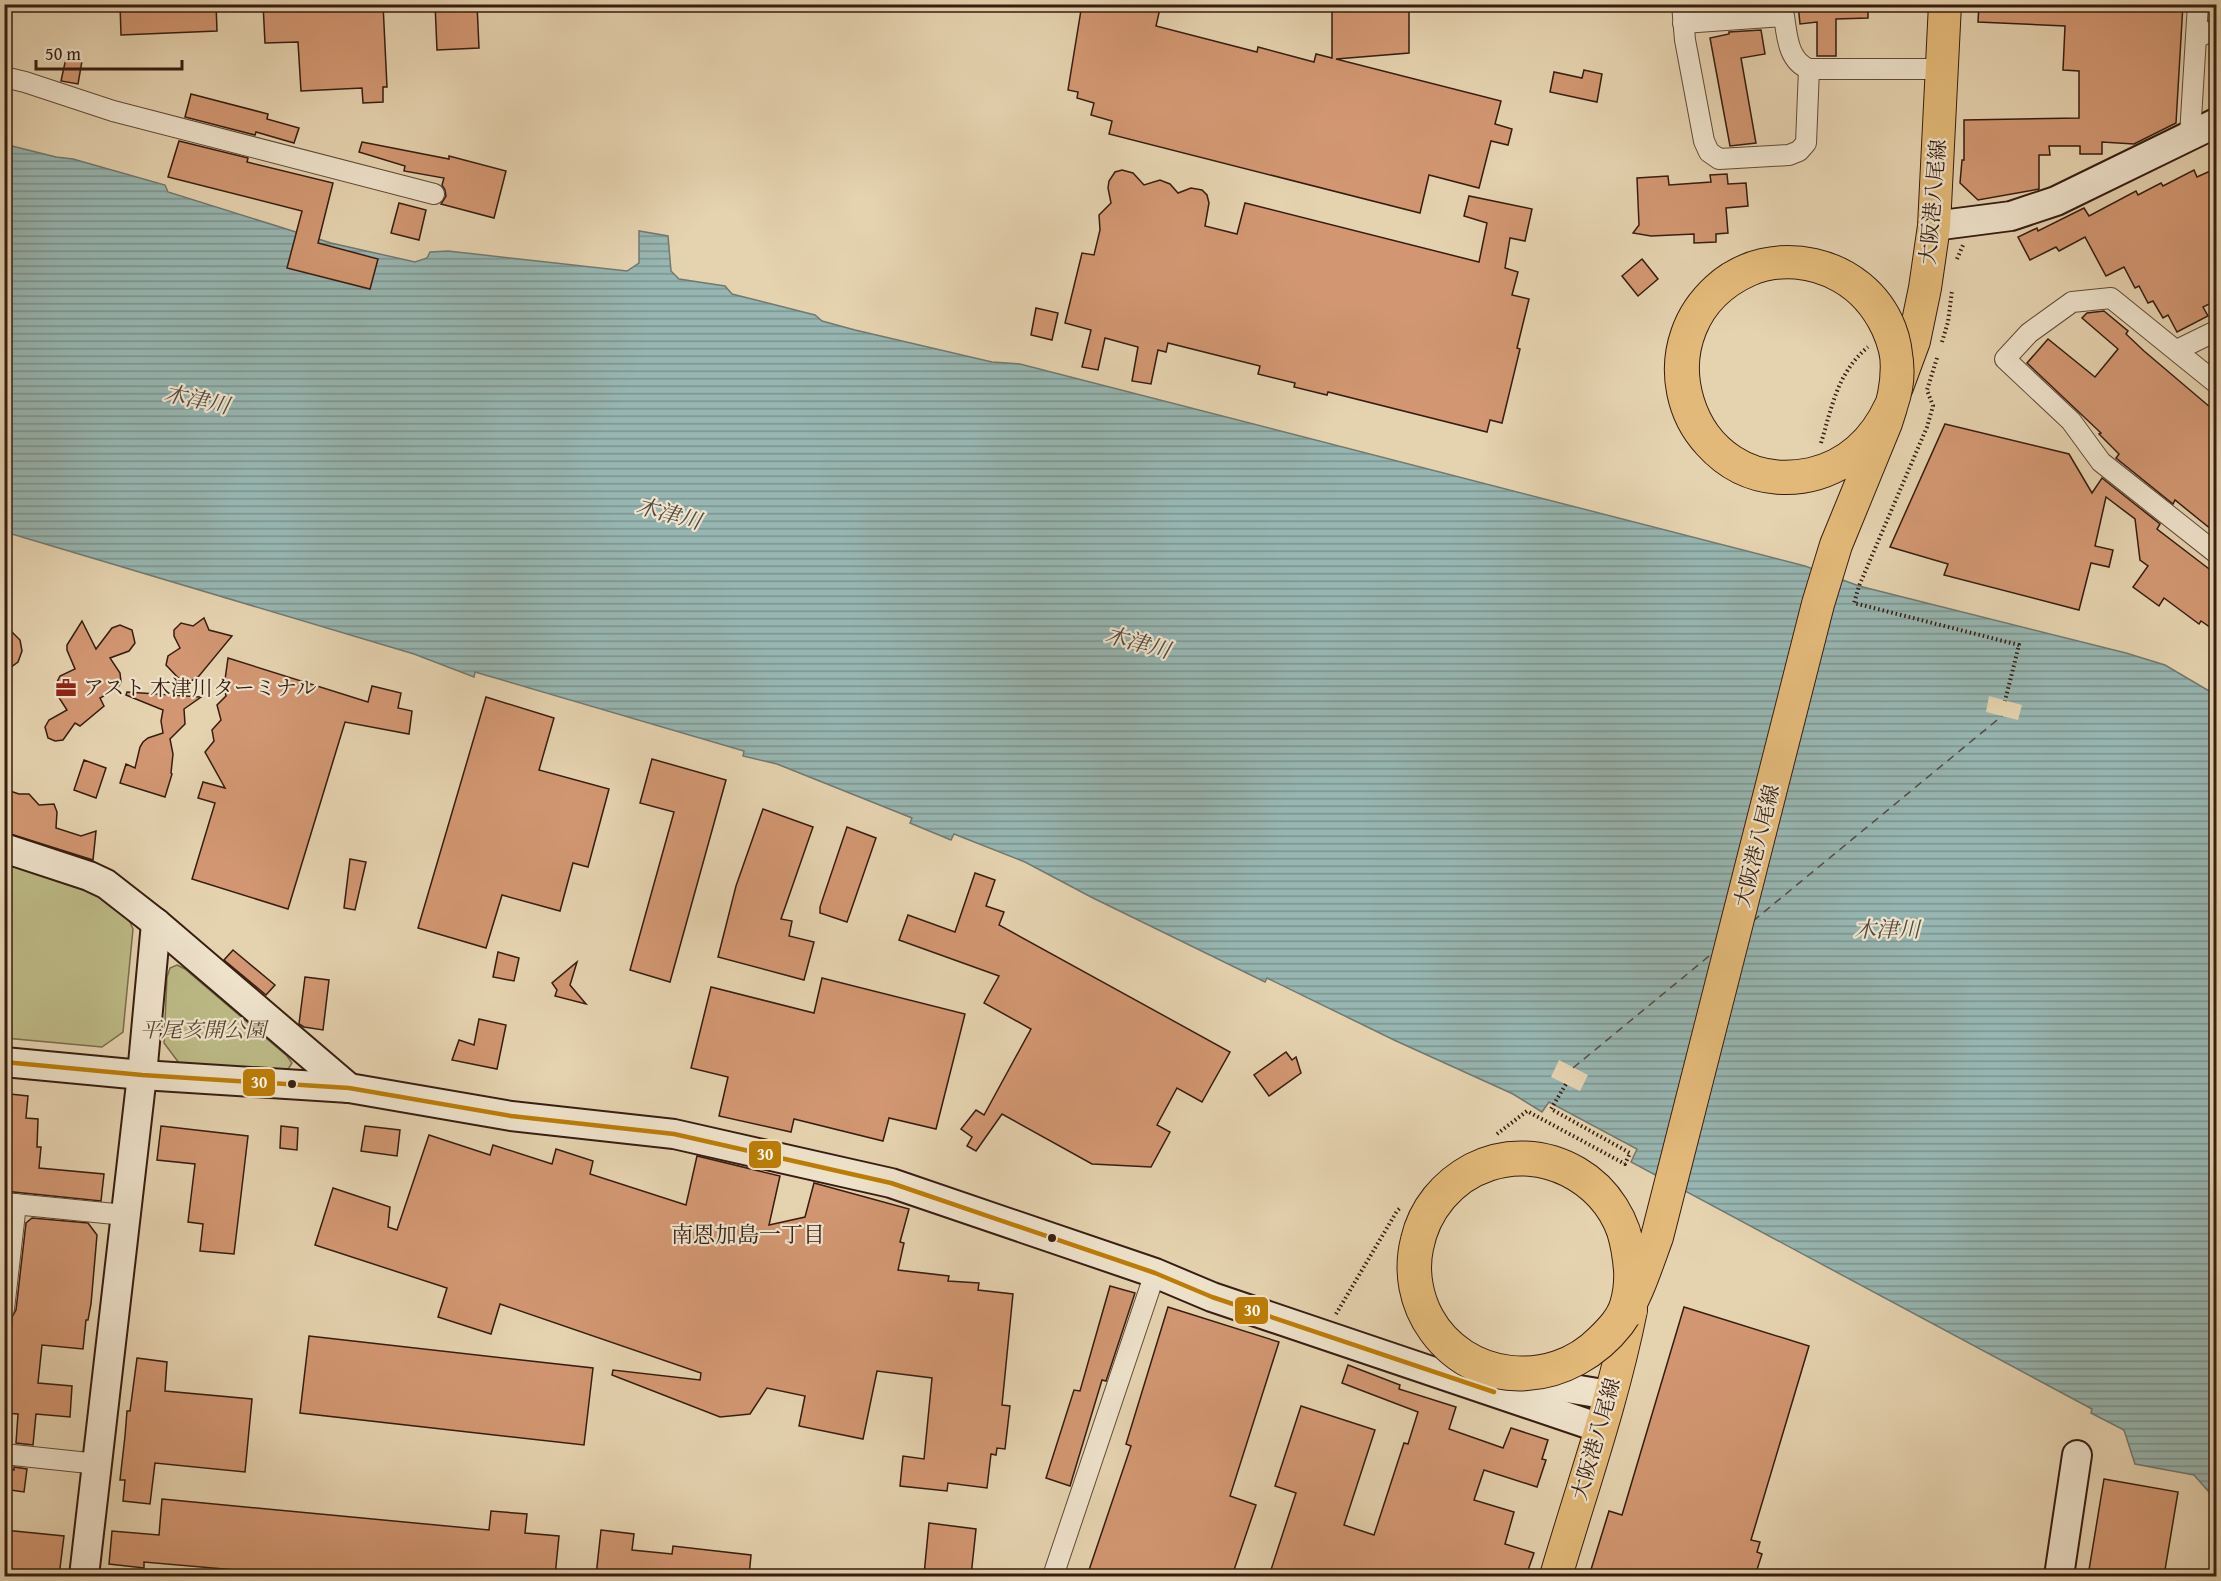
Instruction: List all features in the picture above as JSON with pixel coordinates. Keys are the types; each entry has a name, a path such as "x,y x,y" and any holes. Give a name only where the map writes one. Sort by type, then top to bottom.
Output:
{"main road":[{"name":"大阪港八尾線","path":"1556,1576 1600,1428 1631,1310 1631,1300 1631,1291 1631,1282 1631,1272 1626,1244 1620,1224 1609,1205 1593,1188 1566,1168 1545,1161 1523,1159 1491,1163 1469,1173 1443,1195 1429,1213 1419,1236 1415,1265 1417,1287 1426,1316 1444,1340 1469,1360 1484,1367 1515,1374 1540,1372 1573,1360 1595,1346 1616,1324 1626,1307 1630,1281 1631,1271 1628,1244 1621,1224 1610,1204 1594,1186 1576,1172 1555,1163 1535,1158 1513,1158 1490,1162 1468,1172 1450,1184 1434,1202 1418,1236 1414,1254 1414,1276 1421,1308 1443,1341 1457,1353 1476,1365 1508,1374 1549,1371 1587,1354 1621,1321 1627,1308 1632,1299 1636,1289 1641,1280 1657,1237 1827,574 1851,503 1886,423 1892,406 1897,378 1896,356 1892,335 1880,310 1869,296 1856,285 1834,271 1800,262 1764,264 1748,269 1724,283 1712,294 1694,316 1687,333 1681,358 1680,374 1685,399 1694,423 1716,450 1730,461 1754,472 1779,478 1805,477 1835,468 1852,456 1869,443 1877,434 1885,421 1892,405 1895,388 1896,367 1890,335 1880,314 1868,297 1852,283 1825,269 1800,263 1763,266 1729,281 1705,303 1690,329 1683,350 1682,376 1688,404 1695,420 1714,446 1731,460 1763,474 1794,477 1826,470 1852,456 1868,443 1884,421 1891,405 1914,341 1925,288 1934,226 1945,4"}],"street":[{"path":"2190,135 2198,4"},
{"path":"1809,69 1806,143 1803,147 1789,155 1719,159 1709,152 1704,141 1685,40 1683,14 1784,10 1786,33 1792,54 1802,66 1809,69 1942,69"},
{"path":"2196,38 2217,29"},
{"path":"4,77 113,111 434,195"},
{"path":"1934,226 2011,216 2056,201 2217,123"},
{"path":"2217,383 2111,298 2072,302 2029,333 2005,358 2071,421 2101,462 2217,553"},
{"path":"2177,350 2217,330"},
{"path":"4,848 89,876 106,884 156,923 349,1088"},
{"path":"84,1576 142,1075 156,923"},
{"path":"4,1062 142,1075 349,1088 511,1116 674,1134 891,1183 1155,1273 1212,1297 1600,1428"},
{"path":"4,1309 10,1204 125,1215"},
{"path":"1053,1576 1155,1273"},
{"path":"1394,1359 1609,1395"},
{"path":"4,1454 98,1464"},
{"path":"2060,1576 2077,1455"}],"path":[{"path":"1820,445 1843,375 1870,346"},
{"path":"1927,427 1859,586 1854,603 2019,645 2005,701"},
{"path":"1489,1140 1527,1111 1625,1164 1630,1154 1551,1109 1566,1084"},
{"path":"1324,1335 1397,1211 1406,1204"}],"green space":[{"name":"平尾亥開公園","path":"4,861 93,889 125,910 133,929 123,1032 102,1047 5,1038"},
{"name":"平尾亥開公園","path":"177,965 185,969 287,1056 292,1063 287,1071 276,1074 179,1063 164,1043 167,977 170,968"}],"water":[{"name":"木津川","path":"4,144 73,159 165,185 168,192 331,243 415,262 427,258 430,252 448,251 627,271 639,263 639,231 668,236 671,271 679,279 725,286 732,294 815,315 822,321 855,330 992,362 1020,364 1805,566 1859,586 2126,653 2165,665 2216,695 2216,1500 2194,1475 2135,1464 2124,1430 2091,1413 2092,1409 1631,1162 1637,1149 1549,1102 1542,1112 1513,1094 1394,1040 1267,978 1265,982 1025,862 954,834 951,840 910,823 912,818 777,764 743,756 744,751 475,672 474,677 414,654 5,532"}],"pier":[{"path":"1989,696 2022,705 2018,720 1986,712"},
{"path":"1559,1060 1588,1075 1580,1091 1551,1077"}],"building":[{"path":"120,4 216,4 217,31 121,35"},
{"path":"263,4 383,4 387,87 383,87 383,102 363,103 362,88 301,91 298,42 265,43"},
{"path":"435,4 477,4 479,48 437,50"},
{"path":"1082,4 1161,4 1156,26 1257,52 1258,47 1314,62 1316,54 1332,58 1332,4 1409,4 1409,53 1336,59 1501,101 1495,124 1512,129 1508,145 1491,141 1479,188 1429,175 1420,213 1109,134 1112,121 1091,115 1094,103 1077,98 1078,92 1068,90"},
{"path":"1798,4 1868,4 1868,18 1836,19 1836,56 1817,56 1817,22 1800,24"},
{"path":"1979,4 2183,4 2176,123 2134,144 2102,142 2102,154 2080,154 2080,146 2049,146 2050,155 2039,155 2039,189 1978,200 1960,183 1962,160 1964,160 1964,120 2079,118 2079,71 2063,70 2065,26 1978,22"},
{"path":"1761,30 1765,54 1741,58 1756,143 1730,146 1710,38 1729,34 1729,32"},
{"path":"66,58 82,61 78,84 61,81"},
{"path":"1584,70 1602,74 1597,102 1550,92 1554,72 1582,78"},
{"path":"191,94 268,114 267,119 299,128 294,143 256,132 255,135 185,117"},
{"path":"179,141 248,158 247,162 333,183 318,243 378,259 370,289 287,268 302,211 168,177"},
{"path":"362,142 449,159 449,156 506,171 494,218 441,204 446,196 442,185 444,178 404,171 405,166 359,152"},
{"path":"2217,168 2217,300 2203,307 2208,316 2177,332 2168,315 2163,318 2153,301 2148,303 2139,286 2135,288 2124,267 2106,276 2085,237 2059,251 2056,247 2030,260 2018,237 2037,228 2038,231 2084,208 2089,216 2136,191 2138,195 2161,183 2163,186 2194,170 2197,177"},
{"path":"1122,170 1133,173 1144,185 1160,180 1170,184 1178,193 1191,188 1202,190 1207,195 1209,203 1205,226 1237,234 1245,203 1479,262 1487,223 1464,216 1469,196 1532,209 1525,241 1510,238 1505,268 1518,272 1512,295 1529,299 1517,348 1520,349 1502,423 1490,420 1487,432 1328,392 1327,395 1294,387 1295,383 1258,374 1260,366 1168,343 1166,352 1158,350 1151,384 1132,381 1138,347 1105,338 1098,370 1082,367 1091,330 1065,323 1082,253 1094,255 1100,230 1099,215 1111,203 1109,181 1115,172"},
{"path":"1727,174 1728,184 1746,183 1748,206 1726,208 1728,233 1716,234 1716,242 1694,243 1694,234 1651,236 1633,233 1639,225 1637,178 1668,176 1669,185 1711,182 1710,175"},
{"path":"399,203 426,210 419,240 391,233"},
{"path":"1642,259 1658,279 1638,296 1622,276"},
{"path":"1036,308 1058,313 1052,340 1031,335"},
{"path":"2104,311 2128,331 2126,334 2144,351 2217,413 2217,534 2175,500 2173,504 2116,458 2119,454 2099,434 2101,433 2027,363 2048,339 2095,377 2118,349 2082,318 2087,313"},
{"path":"1945,424 2069,454 2092,493 2102,478 2160,524 2157,529 2217,575 2217,632 2201,621 2199,624 2164,598 2159,606 2133,587 2148,566 2140,560 2135,519 2106,497 2095,546 2113,550 2109,567 2091,563 2079,610 1944,575 1948,564 1890,547"},
{"path":"204,618 209,630 232,636 199,676 185,685 166,665 168,656 180,648 174,636 174,630 181,623 193,626"},
{"path":"82,621 96,649 112,628 120,625 132,630 135,643 129,651 110,658 120,673 121,682 117,689 100,698 104,706 80,726 75,723 63,740 55,741 48,738 45,727 49,720 67,710 56,693 56,684 60,676 75,669 67,645"},
{"path":"4,624 20,640 22,651 18,662 4,672"},
{"path":"228,658 368,702 372,686 401,693 398,708 412,711 409,734 345,722 288,909 192,879 215,803 198,798 203,782 225,788 205,752 214,741 212,730 221,720 217,705 226,696 224,687"},
{"path":"127,692 201,697 184,709 185,724 170,739 173,754 172,774 165,797 120,783 126,764 135,768 143,742 163,733 161,721 163,710 126,695"},
{"path":"486,697 554,718 539,770 609,789 588,867 573,863 560,911 502,895 486,948 418,928"},
{"path":"652,759 726,780 670,982 630,970 674,812 640,803"},
{"path":"84,760 106,768 96,798 74,790"},
{"path":"4,789 19,794 29,794 39,805 54,804 57,812 56,828 81,836 96,831 93,860 4,832"},
{"path":"763,809 813,827 781,919 792,921 789,936 814,942 804,980 718,957 736,886"},
{"path":"847,827 876,838 847,922 820,913 820,907"},
{"path":"350,859 366,862 355,910 344,908"},
{"path":"975,873 995,880 986,906 1004,912 999,925 1230,1052 1202,1102 1177,1088 1157,1125 1170,1132 1151,1167 1092,1164 1002,1114 976,1151 967,1146 972,1137 961,1129 976,1110 984,1115 1031,1029 984,1003 999,976 899,940 908,915 955,932"},
{"path":"233,950 275,985 266,995 224,960"},
{"path":"498,952 519,958 514,981 493,977"},
{"path":"577,962 570,985 586,1004 555,996 557,990 552,983"},
{"path":"305,977 329,980 323,1030 299,1024"},
{"path":"822,978 965,1014 936,1129 889,1118 883,1141 794,1119 791,1132 719,1116 728,1077 691,1068 711,987 814,1013"},
{"path":"479,1019 506,1025 497,1069 452,1060 459,1040 474,1045"},
{"path":"1286,1052 1292,1060 1296,1057 1301,1073 1269,1096 1254,1075"},
{"path":"10,1094 28,1096 26,1118 38,1119 37,1147 41,1147 39,1168 104,1174 101,1201 4,1191 4,1131 6,1131"},
{"path":"161,1126 248,1136 234,1254 200,1251 203,1224 188,1222 195,1164 157,1160"},
{"path":"281,1126 298,1128 297,1150 280,1148"},
{"path":"365,1126 400,1130 397,1156 361,1151"},
{"path":"429,1135 490,1155 493,1145 552,1164 556,1149 593,1161 590,1174 686,1205 697,1156 780,1176 769,1225 805,1217 814,1183 909,1209 900,1242 904,1243 898,1270 949,1276 948,1281 979,1283 978,1290 1013,1294 1002,1405 1010,1406 1005,1449 997,1448 996,1455 991,1454 987,1488 948,1483 947,1491 900,1486 903,1456 924,1459 932,1378 877,1371 863,1439 799,1426 805,1396 767,1388 750,1414 720,1417 612,1375 613,1370 700,1380 701,1373 500,1304 491,1334 438,1317 447,1288 315,1245 333,1188 390,1207 388,1227 397,1230"},
{"path":"32,1218 88,1223 97,1235 91,1304 88,1320 86,1320 83,1349 42,1345 38,1383 72,1386 70,1417 36,1414 33,1445 16,1443 18,1414 4,1413 4,1382 8,1383 12,1317 16,1310 26,1223"},
{"path":"1110,1286 1135,1293 1106,1381 1102,1380 1070,1486 1046,1478 1074,1390 1080,1391"},
{"path":"1168,1307 1279,1342 1230,1496 1256,1505 1232,1576 1087,1576 1131,1446 1126,1444"},
{"path":"1684,1307 1809,1346 1751,1540 1760,1542 1757,1552 1762,1554 1755,1576 1589,1576 1609,1511 1622,1515"},
{"path":"309,1336 593,1368 584,1445 300,1413"},
{"path":"137,1358 167,1362 165,1391 252,1399 245,1472 155,1463 150,1504 123,1501 125,1480 120,1480 127,1411 130,1411"},
{"path":"1348,1365 1400,1385 1399,1389 1456,1407 1449,1429 1503,1448 1511,1428 1548,1440 1542,1459 1546,1460 1537,1487 1484,1470 1474,1500 1514,1512 1505,1544 1534,1553 1526,1576 1269,1576 1296,1493 1275,1486 1301,1406 1375,1430 1344,1525 1374,1535 1404,1443 1408,1444 1418,1412 1342,1383"},
{"path":"14,1467 27,1469 24,1492 4,1489 4,1469 14,1470"},
{"path":"2104,1479 2178,1492 2164,1576 2088,1576"},
{"path":"162,1499 489,1530 491,1511 527,1514 525,1533 559,1536 555,1576 303,1576 144,1562 144,1568 109,1564 112,1531 159,1535"},
{"path":"929,1523 976,1529 971,1576 924,1575"},
{"path":"4,1530 64,1536 59,1576 4,1576"},
{"path":"601,1530 634,1534 632,1550 672,1554 673,1546 751,1555 749,1576 630,1574 629,1576 596,1576"}],"ferry route":[{"path":"1753,921 2002,716"},
{"path":"1573,1068 1714,952"}],"transit line":[{"name":"30","path":"4,1062 142,1075 349,1088 511,1116 674,1134 891,1183 1155,1273 1212,1297 1494,1392"}],"place":[{"name":"アスト 木津川ターミナル","path":"66,688"}],"district":[{"name":"南恩加島一丁目","path":"748,1234"}]}
